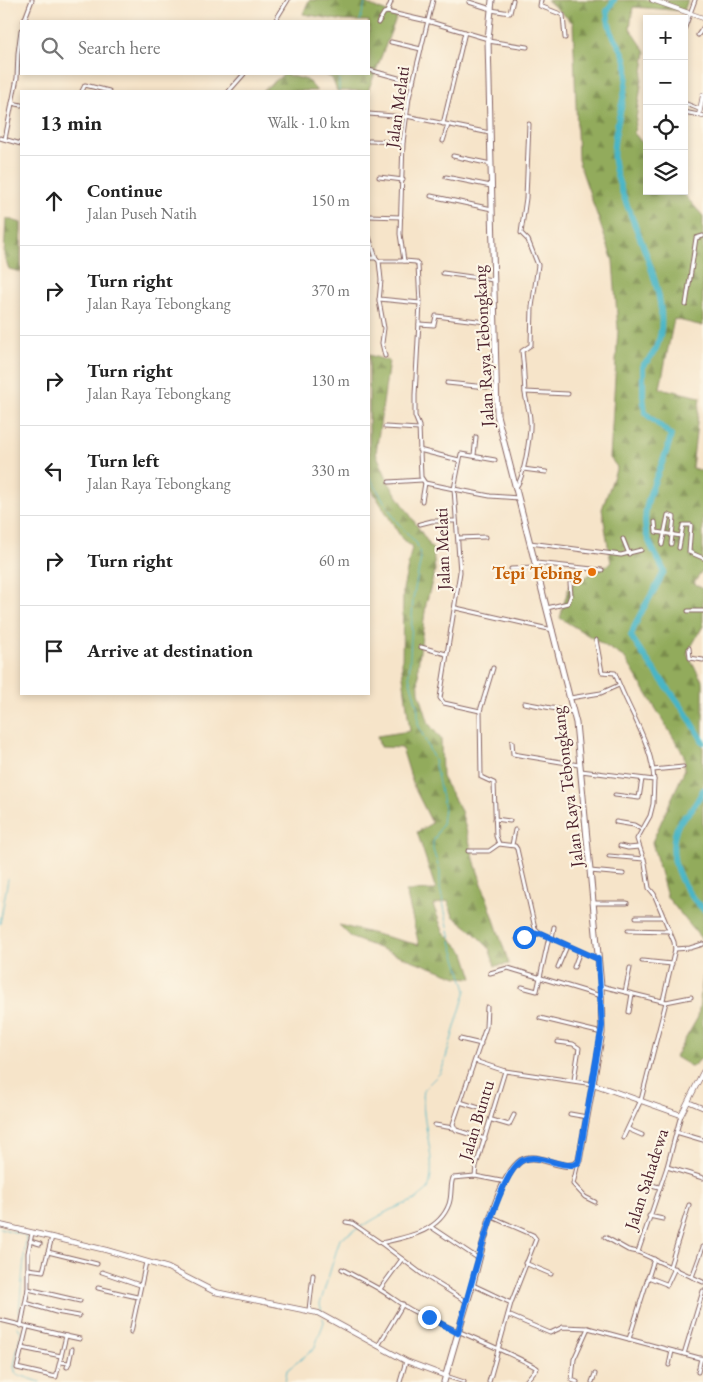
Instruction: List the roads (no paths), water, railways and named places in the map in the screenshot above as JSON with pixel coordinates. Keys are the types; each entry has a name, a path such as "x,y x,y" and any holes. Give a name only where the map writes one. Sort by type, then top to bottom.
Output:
{"main road":[{"name":"Jalan Raya Tebongkang","path":"492,0 488,40 497,419 574,712 601,986 602,1033 578,1163"},
{"path":"593,1084 681,1115 703,1072"},
{"path":"0,1225 174,1270 201,1287 215,1292 318,1313 378,1347 445,1379 492,1217 506,1182 516,1165 524,1159 533,1158 569,1166 578,1163"}],"street":[{"path":"24,20 32,0"},
{"path":"276,20 288,0"},
{"name":"Jalan Melati","path":"404,261 401,218 403,142 413,82 433,0"},
{"path":"469,2 509,14 513,0"},
{"path":"541,0 540,6 563,15 566,38"},
{"path":"652,0 703,18"},
{"path":"688,18 695,0"},
{"path":"378,23 384,13 387,12 391,2"},
{"path":"387,12 427,21 488,40 527,47"},
{"path":"698,35 703,28"},
{"path":"443,124 465,32"},
{"path":"5,138 17,78 20,38"},
{"path":"391,42 421,50"},
{"path":"370,70 413,82"},
{"path":"231,90 243,75"},
{"path":"82,90 85,85 105,90"},
{"path":"688,113 701,116 699,109 703,95"},
{"path":"12,103 20,105"},
{"path":"688,105 699,109"},
{"path":"370,114 406,116 490,133"},
{"path":"515,487 519,483 530,420 525,392 526,372 522,351 531,344 532,307 538,269 537,260 522,233 526,198 529,124"},
{"path":"442,141 448,125"},
{"path":"0,138 20,144"},
{"path":"370,141 403,142"},
{"path":"453,156 491,164"},
{"path":"446,177 491,186"},
{"path":"380,178 403,180"},
{"path":"431,196 492,209"},
{"path":"370,216 401,218"},
{"path":"686,305 696,238 703,236"},
{"path":"370,240 381,280 379,299 384,328 382,343 385,356"},
{"path":"370,258 418,263 420,303 415,395 423,482 422,501"},
{"path":"443,273 493,280"},
{"path":"379,299 420,303"},
{"path":"419,324 434,325 436,316 494,324"},
{"path":"447,383 496,388"},
{"path":"525,392 568,394"},
{"path":"385,427 419,429"},
{"path":"474,455 476,437"},
{"path":"419,450 459,460"},
{"path":"495,460 461,453 454,489 518,498"},
{"path":"522,469 546,472"},
{"name":"Jalan Melati","path":"389,482 423,482 454,489 460,572 456,608 446,654 441,701 480,712"},
{"path":"662,545 666,515 674,517 671,544"},
{"path":"420,524 432,521 456,521"},
{"path":"655,522 656,532 681,536"},
{"path":"679,548 683,524 691,524 689,552 703,558"},
{"path":"459,538 485,537"},
{"path":"623,539 629,554"},
{"path":"530,543 618,555 641,550"},
{"path":"511,568 536,566 602,570"},
{"path":"547,608 568,603 571,595 570,583"},
{"path":"456,608 553,630"},
{"path":"688,611 703,611"},
{"path":"596,640 602,672 614,672 642,735 653,770 651,810 637,839 638,847 644,858 649,888 654,894 662,917 671,932 675,949 642,1100 622,1138"},
{"path":"421,647 446,654"},
{"path":"689,648 690,658 703,660"},
{"path":"493,668 480,712 481,777 494,783 495,819 499,844"},
{"path":"570,698 602,693 619,685"},
{"path":"524,703 574,712"},
{"path":"512,742 513,754 580,768 654,780"},
{"path":"653,770 683,767"},
{"path":"615,795 639,798 642,779"},
{"path":"495,819 510,821"},
{"path":"616,822 635,825 641,829"},
{"path":"511,845 515,830"},
{"path":"468,851 489,851 499,844 511,845 517,849 538,932"},
{"path":"620,846 628,848 638,847"},
{"path":"609,856 644,858"},
{"path":"590,871 623,874"},
{"path":"594,902 627,903"},
{"path":"636,917 662,917"},
{"path":"522,987 537,991 554,927"},
{"path":"628,930 671,932"},
{"path":"517,939 538,932 598,959"},
{"path":"675,949 687,949 703,944"},
{"path":"558,967 567,946"},
{"path":"574,966 580,951"},
{"path":"642,961 672,964"},
{"path":"490,973 504,968 601,996"},
{"path":"626,992 630,968"},
{"path":"601,986 665,1001 691,997"},
{"path":"629,1012 632,994"},
{"path":"454,1128 454,1121 460,1102 486,1027 487,1007"},
{"path":"540,1018 602,1033"},
{"path":"460,1039 481,1044"},
{"path":"558,1042 573,1044 579,1048 574,1080"},
{"path":"475,1061 505,1071 593,1084"},
{"name":"Jalan Buntu","path":"505,1071 492,1120 476,1166 475,1176 506,1182"},
{"path":"460,1102 478,1108"},
{"path":"689,1102 703,1108"},
{"path":"570,1114 588,1117"},
{"path":"492,1120 509,1125 514,1115"},
{"name":"Jalan Sahadewa","path":"638,1252 667,1167 681,1115"},
{"path":"434,1125 454,1128 485,1139"},
{"path":"628,1129 642,1135"},
{"path":"676,1132 703,1140"},
{"path":"578,1163 573,1184 585,1197 595,1202"},
{"path":"667,1167 703,1178"},
{"path":"382,1243 432,1227 444,1214 448,1205 452,1179 475,1176"},
{"path":"648,1184 660,1186"},
{"path":"670,1266 689,1204"},
{"path":"649,1216 663,1219"},
{"path":"488,1382 500,1348 511,1303 536,1239 535,1236 492,1217"},
{"path":"346,1222 352,1223 382,1243 402,1260 467,1302"},
{"path":"432,1227 479,1259"},
{"path":"21,1326 28,1289 32,1232"},
{"path":"28,1270 42,1271 52,1237"},
{"path":"606,1237 628,1250 638,1252 703,1282"},
{"path":"30,1241 40,1244"},
{"path":"692,1277 703,1247"},
{"path":"48,1252 97,1264"},
{"path":"629,1339 654,1259"},
{"path":"380,1289 402,1260"},
{"path":"131,1332 146,1262"},
{"path":"525,1264 551,1274"},
{"path":"648,1277 666,1284 674,1268"},
{"path":"342,1269 458,1333 500,1348 537,1368 526,1381"},
{"path":"102,1272 140,1285"},
{"path":"308,1310 313,1275"},
{"path":"472,1285 511,1303"},
{"path":"98,1288 137,1297"},
{"path":"28,1289 80,1301"},
{"path":"684,1354 703,1291"},
{"path":"26,1303 59,1313 79,1316"},
{"path":"378,1347 403,1304"},
{"path":"508,1315 550,1333 563,1327 588,1328 702,1358 698,1372"},
{"path":"0,1320 80,1339"},
{"path":"26,1327 17,1366 20,1370 56,1377 66,1336"},
{"path":"577,1382 572,1380 572,1364 588,1328"},
{"path":"22,1348 61,1356"},
{"path":"60,1362 68,1365 72,1349"},
{"path":"669,1365 672,1350"},
{"path":"400,1382 406,1361"},
{"path":"592,1382 595,1374"},
{"path":"445,1379 464,1382"}],"waterway":[{"path":"360,20 366,0"},
{"path":"614,0 607,11 609,22 612,33 625,57 627,71 624,96 615,137 614,162 620,185 651,268 659,296 662,323 657,346 643,365 645,413 671,435 650,495 645,519 647,537 664,571 631,636 687,715 703,742"},
{"path":"339,75 339,90"},
{"path":"322,1312 320,1304 340,1239 390,1210 415,1200 428,1189 431,1165 424,1114 424,1089 440,1073 444,1064 466,990 452,945 440,888 440,871 433,850 433,842 442,824 444,807 434,760 418,724 418,710 409,676 413,599 421,558 417,544 396,521 370,478"},
{"path":"703,790 697,801 678,825 673,848 677,871 688,891 703,909"},
{"path":"0,924 8,879"},
{"path":"0,1228 25,1235 26,1238 18,1323"},
{"path":"285,1382 287,1370 314,1349 324,1322 323,1318"},
{"path":"18,1327 21,1332 14,1367 16,1374 40,1382"}],"place":[{"name":"Tepi Tebing","path":"592,572"}]}
